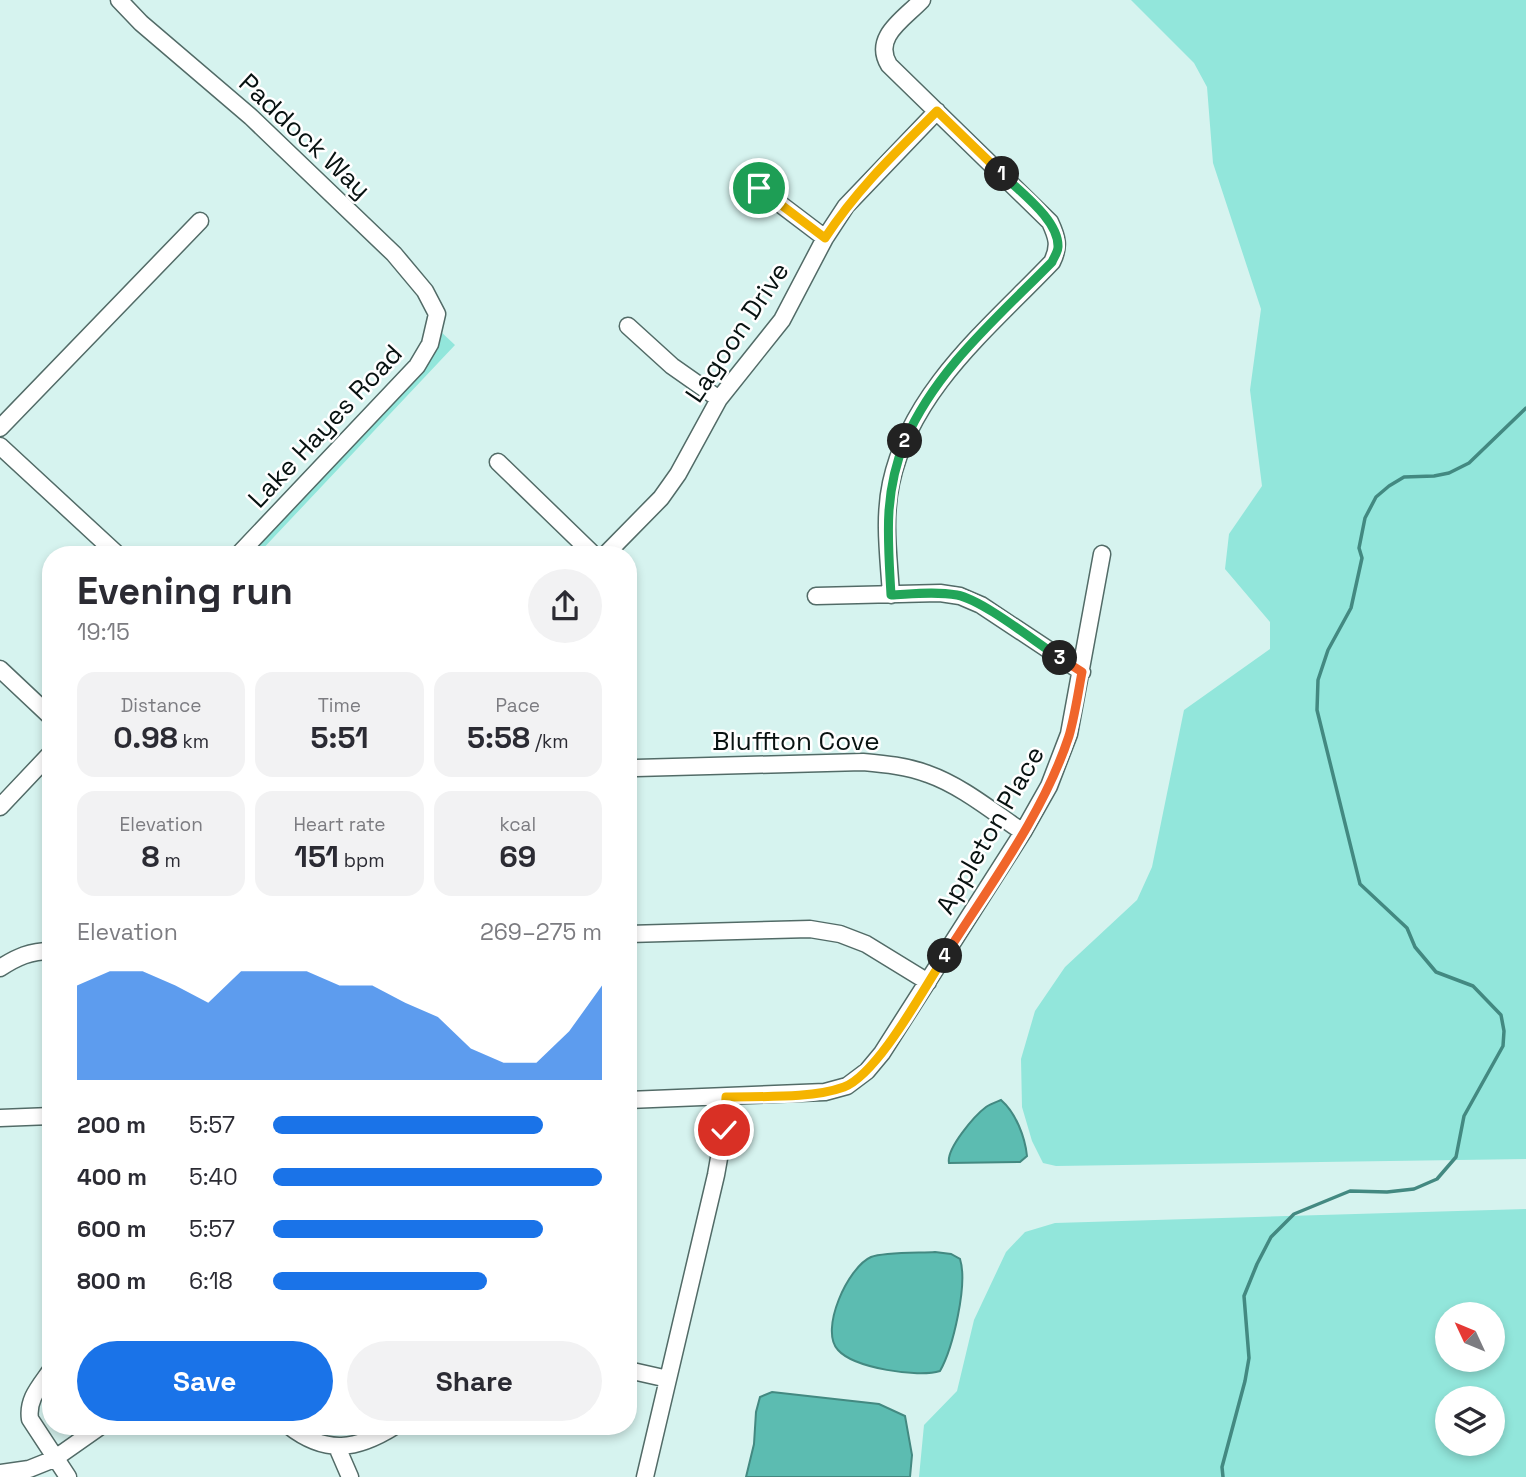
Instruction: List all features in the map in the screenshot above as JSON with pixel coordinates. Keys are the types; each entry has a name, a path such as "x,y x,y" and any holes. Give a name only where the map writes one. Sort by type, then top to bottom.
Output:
{"street":[{"name":"Paddock Way","path":"119,0 141,23 251,117 394,254 425,291 437,314 434,323"},
{"path":"891,595 887,523 891,484 913,423 929,394 945,373 1052,262 1058,249 1050,222 889,65 883,55 886,36 922,0"},
{"name":"Lagoon Drive","path":"614,546 667,490 678,474 719,400 782,320 825,238 846,206 937,111"},
{"path":"759,188 825,238"},
{"path":"0,428 200,221"},
{"name":"Lake Hayes Road","path":"247,546 417,366 430,344 434,323"},
{"path":"628,326 672,366 719,400"},
{"path":"0,446 108,546"},
{"path":"498,461 585,546"},
{"name":"Appleton Place","path":"637,1100 825,1092 847,1086 867,1071 882,1053 928,982 1049,786 1069,734 1102,554"},
{"path":"816,596 940,593 960,596 981,605 1082,672"},
{"path":"0,669 42,709"},
{"name":"Bluffton Cove","path":"637,768 863,762 896,765 928,774 957,788 1023,832"},
{"path":"0,807 42,763"},
{"path":"637,934 810,929 840,934 866,944 928,982"},
{"path":"0,968 15,958 33,951 42,951"},
{"path":"645,1477 716,1175 724,1130 726,1097"},
{"path":"0,1118 42,1116"},
{"path":"637,1372 668,1379"},
{"path":"42,1382 28,1407 30,1419 68,1477"},
{"path":"0,1473 29,1469 54,1459 88,1435"},
{"path":"303,1435 316,1443 337,1447 359,1445 378,1435"},
{"path":"337,1447 350,1477"}],"green space":[{"path":"1131,0 1526,0 1526,1159 1056,1166 1043,1163 1032,1141 1022,1107 1021,1059 1035,1011 1065,967 1137,900 1152,867 1184,710 1270,649 1270,622 1225,569 1229,534 1262,486 1250,390 1261,309 1213,163 1207,87 1194,63"},
{"path":"439,330 455,345 265,546 256,546"},
{"path":"1526,1209 1526,1477 919,1477 924,1425 957,1391 974,1320 1006,1252 1025,1232 1055,1223"}],"water":[{"path":"1001,1100 1019,1126 1027,1156 1020,1162 949,1163 956,1142 968,1125 986,1107"},
{"path":"884,1254 951,1254 960,1259 962,1270 958,1316 940,1371 917,1373 887,1370 858,1362 838,1350 833,1341 834,1314 845,1286 862,1263 871,1257"},
{"path":"772,1392 879,1404 905,1416 912,1455 910,1477 746,1477 754,1444 760,1397"}],"waterway":[{"path":"1223,1477 1222,1467 1249,1358 1244,1296 1271,1237 1294,1214 1350,1191 1387,1192 1414,1189 1437,1179 1456,1157 1464,1116 1503,1046 1501,1015 1473,986 1436,972 1415,947 1407,928 1360,884 1317,710 1318,680 1328,650 1351,608 1362,558 1359,548 1365,518 1376,497 1404,477 1449,473 1469,463 1526,408"}],"route":[{"path":"724,1130 726,1097 825,1092 847,1086 867,1071 882,1053 1023,832 1049,786 1069,734 1082,672 981,605 960,596 940,593 891,595 887,523 891,484 913,423 929,394 945,373 1052,262 1058,249 1050,222 937,111 862,187 825,238 759,188"}]}
